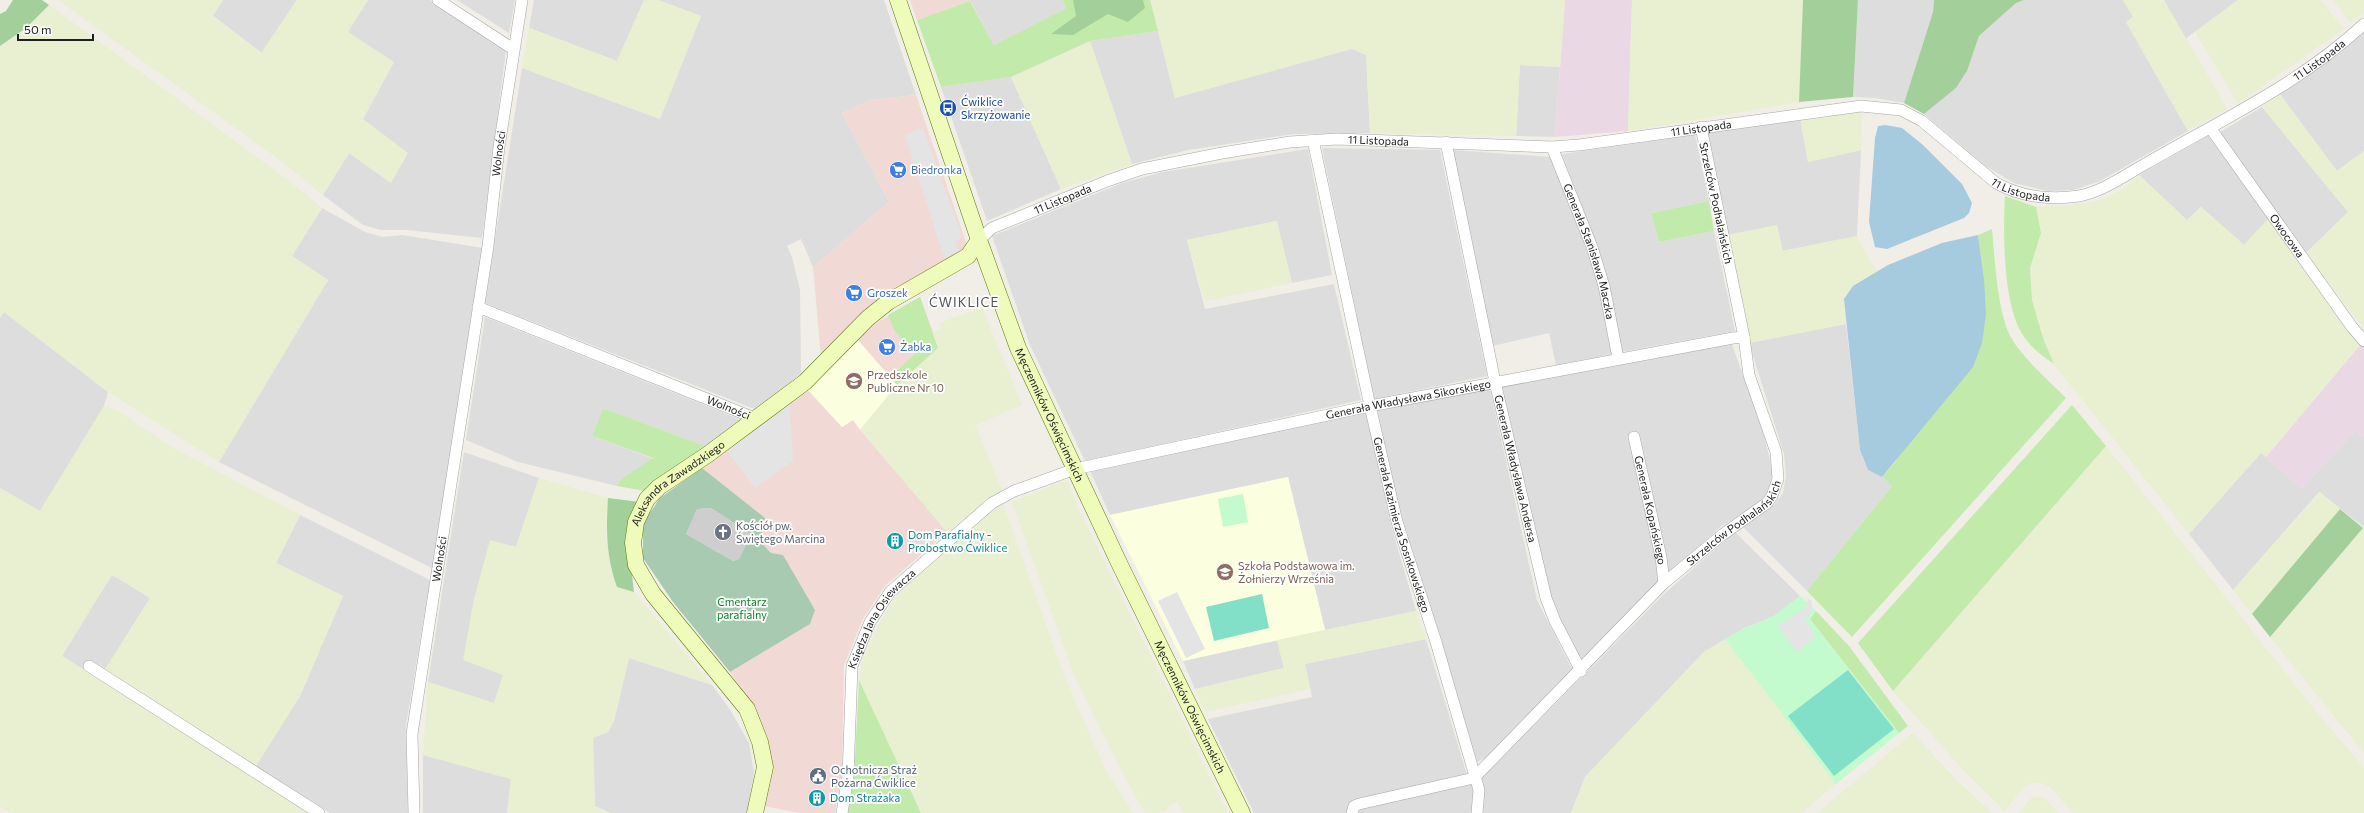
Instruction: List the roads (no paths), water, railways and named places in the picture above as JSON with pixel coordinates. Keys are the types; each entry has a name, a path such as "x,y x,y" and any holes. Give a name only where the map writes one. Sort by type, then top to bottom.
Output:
{"main road":[{"name":"Męczenników Oświęcimskich","path":"898,0 979,240 1014,337 1075,469 1242,813"},
{"name":"Aleksandra Zawadzkiego","path":"755,813 765,767 760,742 746,709 653,594 636,565 633,543 636,522 647,498 659,487 757,419 805,382 868,318 888,302 968,256 979,240"}],"street":[{"path":"438,0 513,49"},
{"name":"Wolności","path":"414,813 412,734 478,307 513,49 522,0"},
{"name":"11 Listopada","path":"979,240 992,228 1142,169 1222,153 1313,140 1446,142 1552,146 1579,145 1861,106 1900,110 1922,121 1996,183 2010,191 2048,198 2079,196 2096,191 2211,129 2309,68 2364,24"},
{"name":"Strzelców Podhalańskich","path":"1474,778 1581,670 1664,583 1722,535 1767,503 1776,486 1778,479 1776,452 1749,375 1744,338 1701,127"},
{"name":"Owocowa","path":"2211,129 2352,327 2364,341"},
{"name":"Generała Kazimierza Sosnkowskiego","path":"1313,140 1370,406 1397,522 1436,642 1474,778"},
{"name":"Generała Władysława Andersa","path":"1446,142 1495,382 1546,598 1555,621 1581,670"},
{"name":"Generała Stanisława Maczka","path":"1552,146 1592,247 1604,286 1618,358"},
{"name":"Wolności","path":"478,307 757,419"},
{"name":"Generała Władysława Sikorskiego","path":"1075,469 1370,406 1618,358 1732,338 1744,338"},
{"name":"Generała Kopańskiego","path":"1634,437 1661,557 1664,583"},
{"name":"Księdza Jana Osiewacza","path":"842,813 848,776 852,666 870,622 890,592 992,503 1014,491 1075,469"},
{"path":"89,666 319,813"},
{"path":"1352,813 1354,806 1359,804 1474,778 1479,790 1477,813"}],"water":[{"path":"1885,125 1902,128 1923,145 1962,184 1972,203 1969,213 1964,218 1887,249 1875,247 1869,222 1875,138 1878,126"},
{"path":"1978,235 1984,279 1986,314 1982,343 1973,367 1882,477 1868,470 1860,450 1844,299 1853,286 1888,265 1942,243"}],"place":[{"name":"Ćwiklice Skrzyżowanie","path":"948,108"},
{"name":"Biedronka","path":"898,170"},
{"name":"Groszek","path":"854,293"},
{"name":"Żabka","path":"887,347"},
{"name":"Przedszkole Publiczne Nr 10","path":"854,381"},
{"name":"Kościół pw. Świętego Marcina","path":"723,532"},
{"name":"Dom Parafialny - Probostwo Ćwiklice","path":"895,541"},
{"name":"Szkoła Podstawowa im. Żołnierzy Września","path":"1225,572"},
{"name":"Ochotnicza Straż Pożarna Ćwiklice","path":"818,776"},
{"name":"Dom Strażaka","path":"817,798"}],"district":[{"name":"ĆWIKLICE","path":"964,302"}],"park label":[{"name":"Cmentarz parafialny","path":"742,608"}]}
